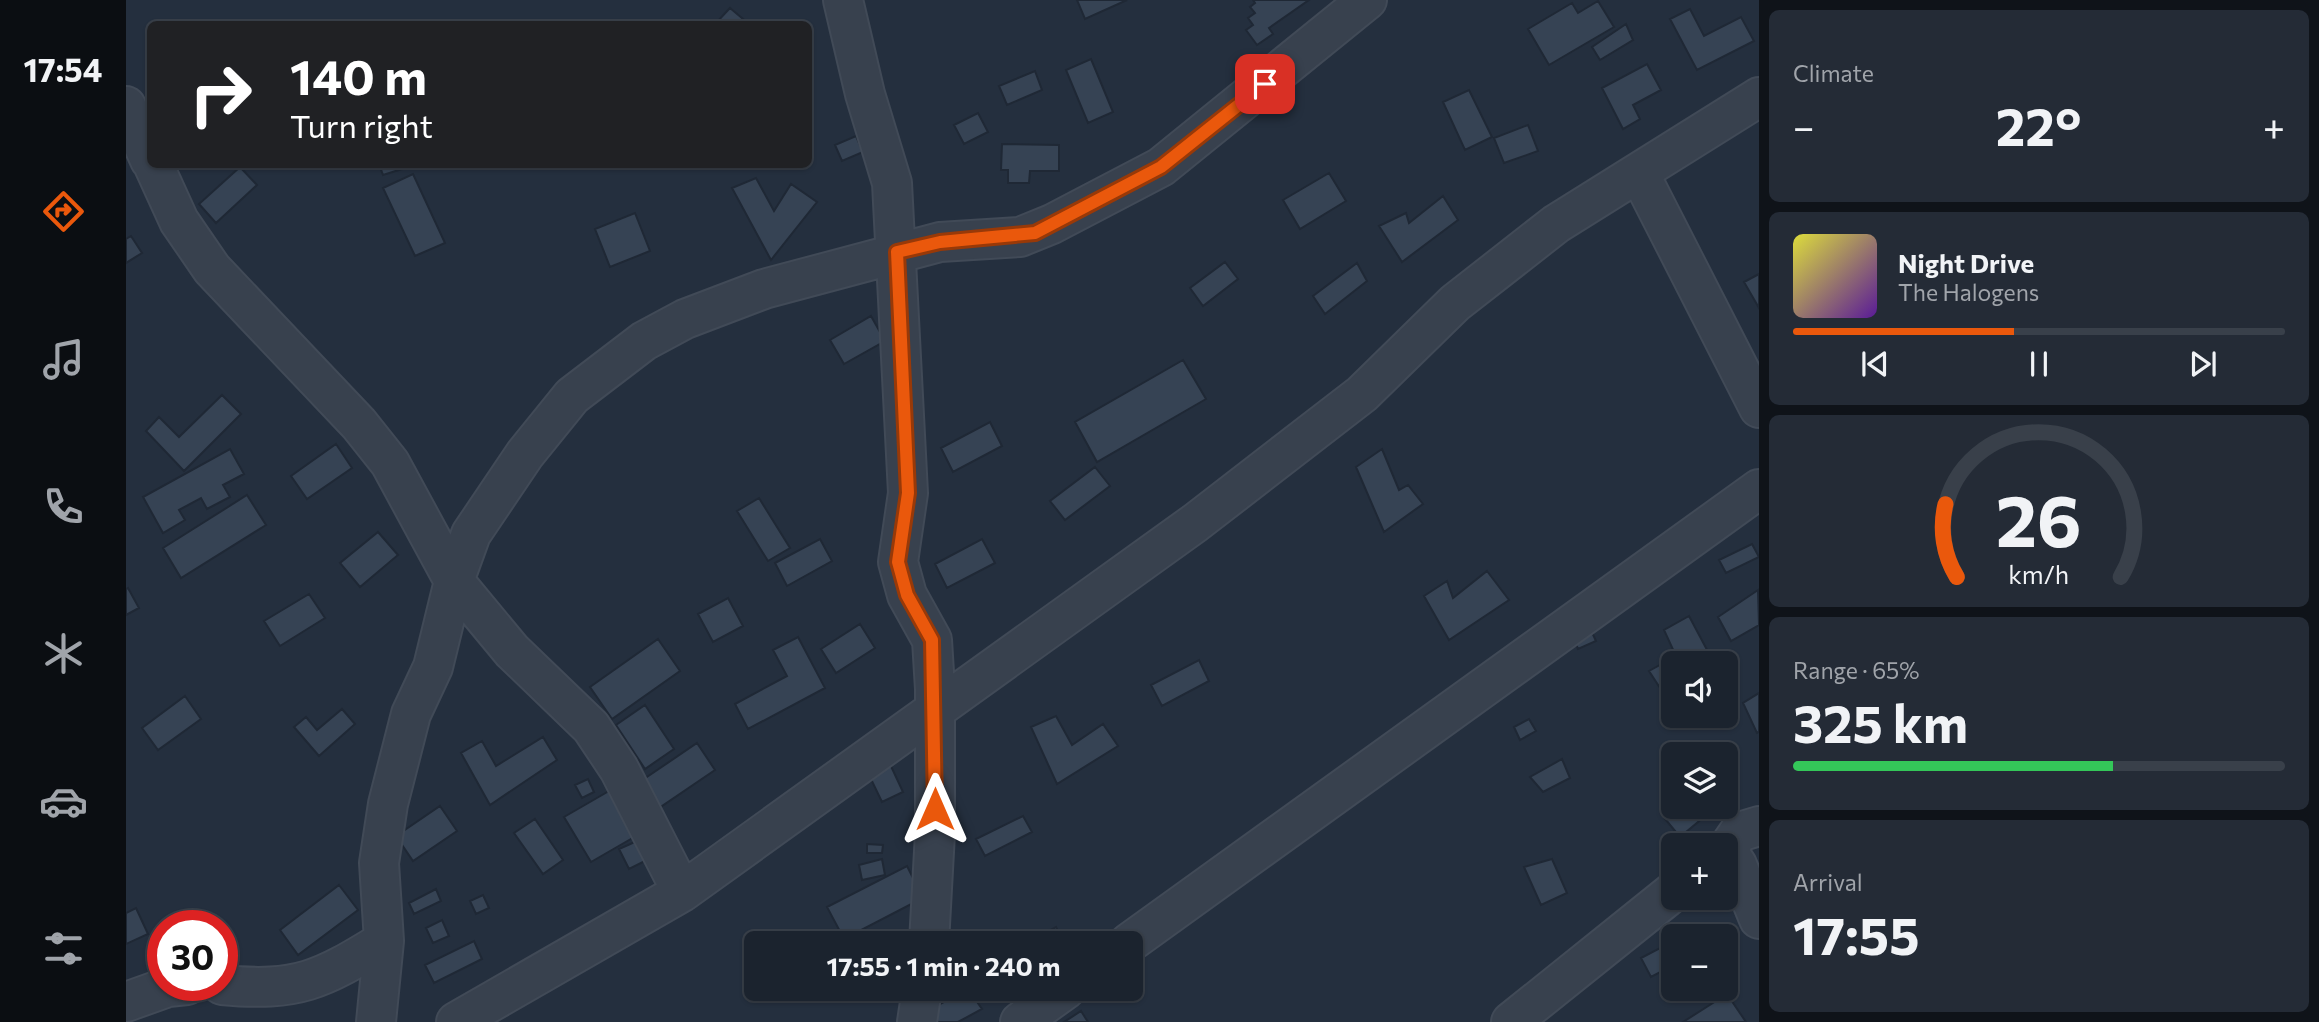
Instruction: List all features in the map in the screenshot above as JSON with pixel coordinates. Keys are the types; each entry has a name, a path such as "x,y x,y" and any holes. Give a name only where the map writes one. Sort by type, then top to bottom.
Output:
{"street":[{"path":"843,0 865,94 892,183 908,493 898,562 907,595 932,640 935,833 930,931"},
{"path":"376,1022 384,941 379,863 388,804 411,714 433,667 454,581 471,534 572,396 644,341 685,319 764,289 940,242 1035,233 1161,167 1367,0"},
{"path":"456,1022 682,892 1195,523 1362,394 1455,303 1556,224 1759,97"},
{"path":"126,106 147,151"},
{"path":"155,168 179,221 212,269 359,424 390,463 454,581 512,651 591,727 618,769 682,892"},
{"path":"1639,173 1759,408"},
{"path":"1143,933 1759,489"},
{"path":"1738,833 1759,826"},
{"path":"1738,867 1759,919"},
{"path":"1511,1022 1661,902"},
{"path":"238,986 286,987 329,975 384,941"},
{"path":"126,1002 147,994"},
{"path":"917,1022 920,1001"},
{"path":"1020,1022 1049,1001"}],"building":[{"path":"1077,0 1127,0 1085,19"},
{"path":"1253,0 1309,0 1269,28 1273,34 1257,45 1246,30 1253,25 1248,18 1255,13 1250,7 1255,3"},
{"path":"1598,1 1614,27 1549,65 1528,29 1572,3 1578,13"},
{"path":"730,8 745,21 718,21"},
{"path":"1690,9 1704,36 1741,17 1754,41 1697,70 1670,19"},
{"path":"1626,24 1633,40 1600,60 1592,47"},
{"path":"1091,59 1113,112 1088,123 1066,70"},
{"path":"1647,64 1661,90 1633,105 1640,119 1623,129 1602,88"},
{"path":"1035,71 1042,90 1007,105 999,86"},
{"path":"1469,90 1492,137 1465,150 1443,102"},
{"path":"978,113 988,132 964,144 954,125"},
{"path":"1528,125 1538,151 1504,163 1494,138"},
{"path":"856,136 863,152 842,161 835,145"},
{"path":"1002,144 1059,145 1059,171 1030,171 1029,183 1008,183 1008,170 1001,170"},
{"path":"239,168 257,185 216,223 199,204"},
{"path":"380,168 405,168 383,175"},
{"path":"1329,173 1346,201 1300,229 1283,200"},
{"path":"413,174 445,243 415,256 383,188"},
{"path":"756,178 774,211 791,184 817,202 771,260 732,188"},
{"path":"1443,196 1458,220 1402,262 1379,226 1406,213 1409,223"},
{"path":"635,213 650,251 610,267 595,229"},
{"path":"131,236 142,253 126,263 126,239"},
{"path":"1225,262 1238,279 1203,306 1190,288"},
{"path":"1357,263 1367,281 1325,314 1313,296"},
{"path":"1759,274 1759,308 1744,282"},
{"path":"871,316 885,341 844,364 830,340"},
{"path":"1183,360 1206,399 1097,462 1075,422"},
{"path":"222,395 241,414 184,471 146,431 159,417 179,437"},
{"path":"990,422 1002,446 953,472 941,448"},
{"path":"336,444 352,468 307,499 291,476"},
{"path":"230,449 244,474 223,485 230,497 207,509 201,498 179,510 185,520 163,533 143,497"},
{"path":"1382,449 1399,490 1408,485 1423,504 1384,532 1356,467"},
{"path":"1095,467 1110,486 1065,520 1050,501"},
{"path":"247,495 266,525 181,578 163,548"},
{"path":"759,498 790,548 768,561 737,511"},
{"path":"378,532 398,555 360,587 340,563"},
{"path":"820,539 832,561 787,586 775,563"},
{"path":"982,539 995,563 947,588 935,564"},
{"path":"1752,544 1759,557 1726,573 1719,560"},
{"path":"1487,571 1509,600 1449,640 1424,596 1447,581 1453,598"},
{"path":"128,588 139,608 126,615 126,589"},
{"path":"1758,590 1759,625 1731,641 1718,617"},
{"path":"309,594 325,618 280,646 264,621"},
{"path":"728,598 743,626 713,642 698,614"},
{"path":"1689,616 1708,651 1674,651 1664,630"},
{"path":"860,624 875,648 836,673 821,649"},
{"path":"1590,628 1596,641 1578,649 1573,637"},
{"path":"798,637 825,688 748,729 735,704 787,676 773,650"},
{"path":"658,639 680,671 612,719 590,687"},
{"path":"1199,660 1209,681 1162,706 1151,685"},
{"path":"1661,664 1661,689 1649,671"},
{"path":"1759,693 1759,732 1757,733 1743,703"},
{"path":"185,696 201,719 158,750 142,728"},
{"path":"645,705 674,749 645,769 616,725"},
{"path":"342,709 355,724 319,756 294,727 306,717 317,730"},
{"path":"1056,716 1072,745 1103,724 1118,746 1057,784 1031,727"},
{"path":"1529,719 1536,731 1520,740 1514,727"},
{"path":"543,737 557,760 490,805 461,753 482,741 496,766"},
{"path":"697,743 715,770 659,808 641,781"},
{"path":"1562,759 1570,778 1543,792 1530,777"},
{"path":"890,764 903,792 882,802 869,775"},
{"path":"588,779 594,792 582,798 575,785"},
{"path":"609,791 636,836 591,862 564,817"},
{"path":"440,806 457,831 413,861 396,836"},
{"path":"1023,816 1032,832 985,856 976,839"},
{"path":"535,819 563,860 543,874 514,833"},
{"path":"1665,819 1702,819 1685,833 1677,833"},
{"path":"637,841 647,860 629,869 619,849"},
{"path":"867,844 883,845 882,853 867,853"},
{"path":"882,859 885,875 862,880 859,865"},
{"path":"1552,859 1567,893 1541,905 1524,867"},
{"path":"907,866 923,898 859,931 840,931 827,907"},
{"path":"339,885 358,910 298,955 280,930"},
{"path":"436,889 441,901 414,914 409,903"},
{"path":"483,895 489,908 476,914 470,901"},
{"path":"136,908 147,934 126,944 126,913"},
{"path":"442,920 449,936 433,943 426,928"},
{"path":"474,941 482,959 434,983 425,965"},
{"path":"1660,948 1661,972 1651,977 1641,958"},
{"path":"946,1001 976,1001 982,1009 958,1022 928,1022 923,1013"},
{"path":"1716,1001 1732,1001 1746,1022 1683,1022"},
{"path":"1081,1011 1088,1022 1064,1022"}],"route":[{"path":"935,809 935,689 932,640 907,595 898,562 908,493 897,252 940,242 1020,237 1035,233 1161,167 1206,134 1265,84"}]}
